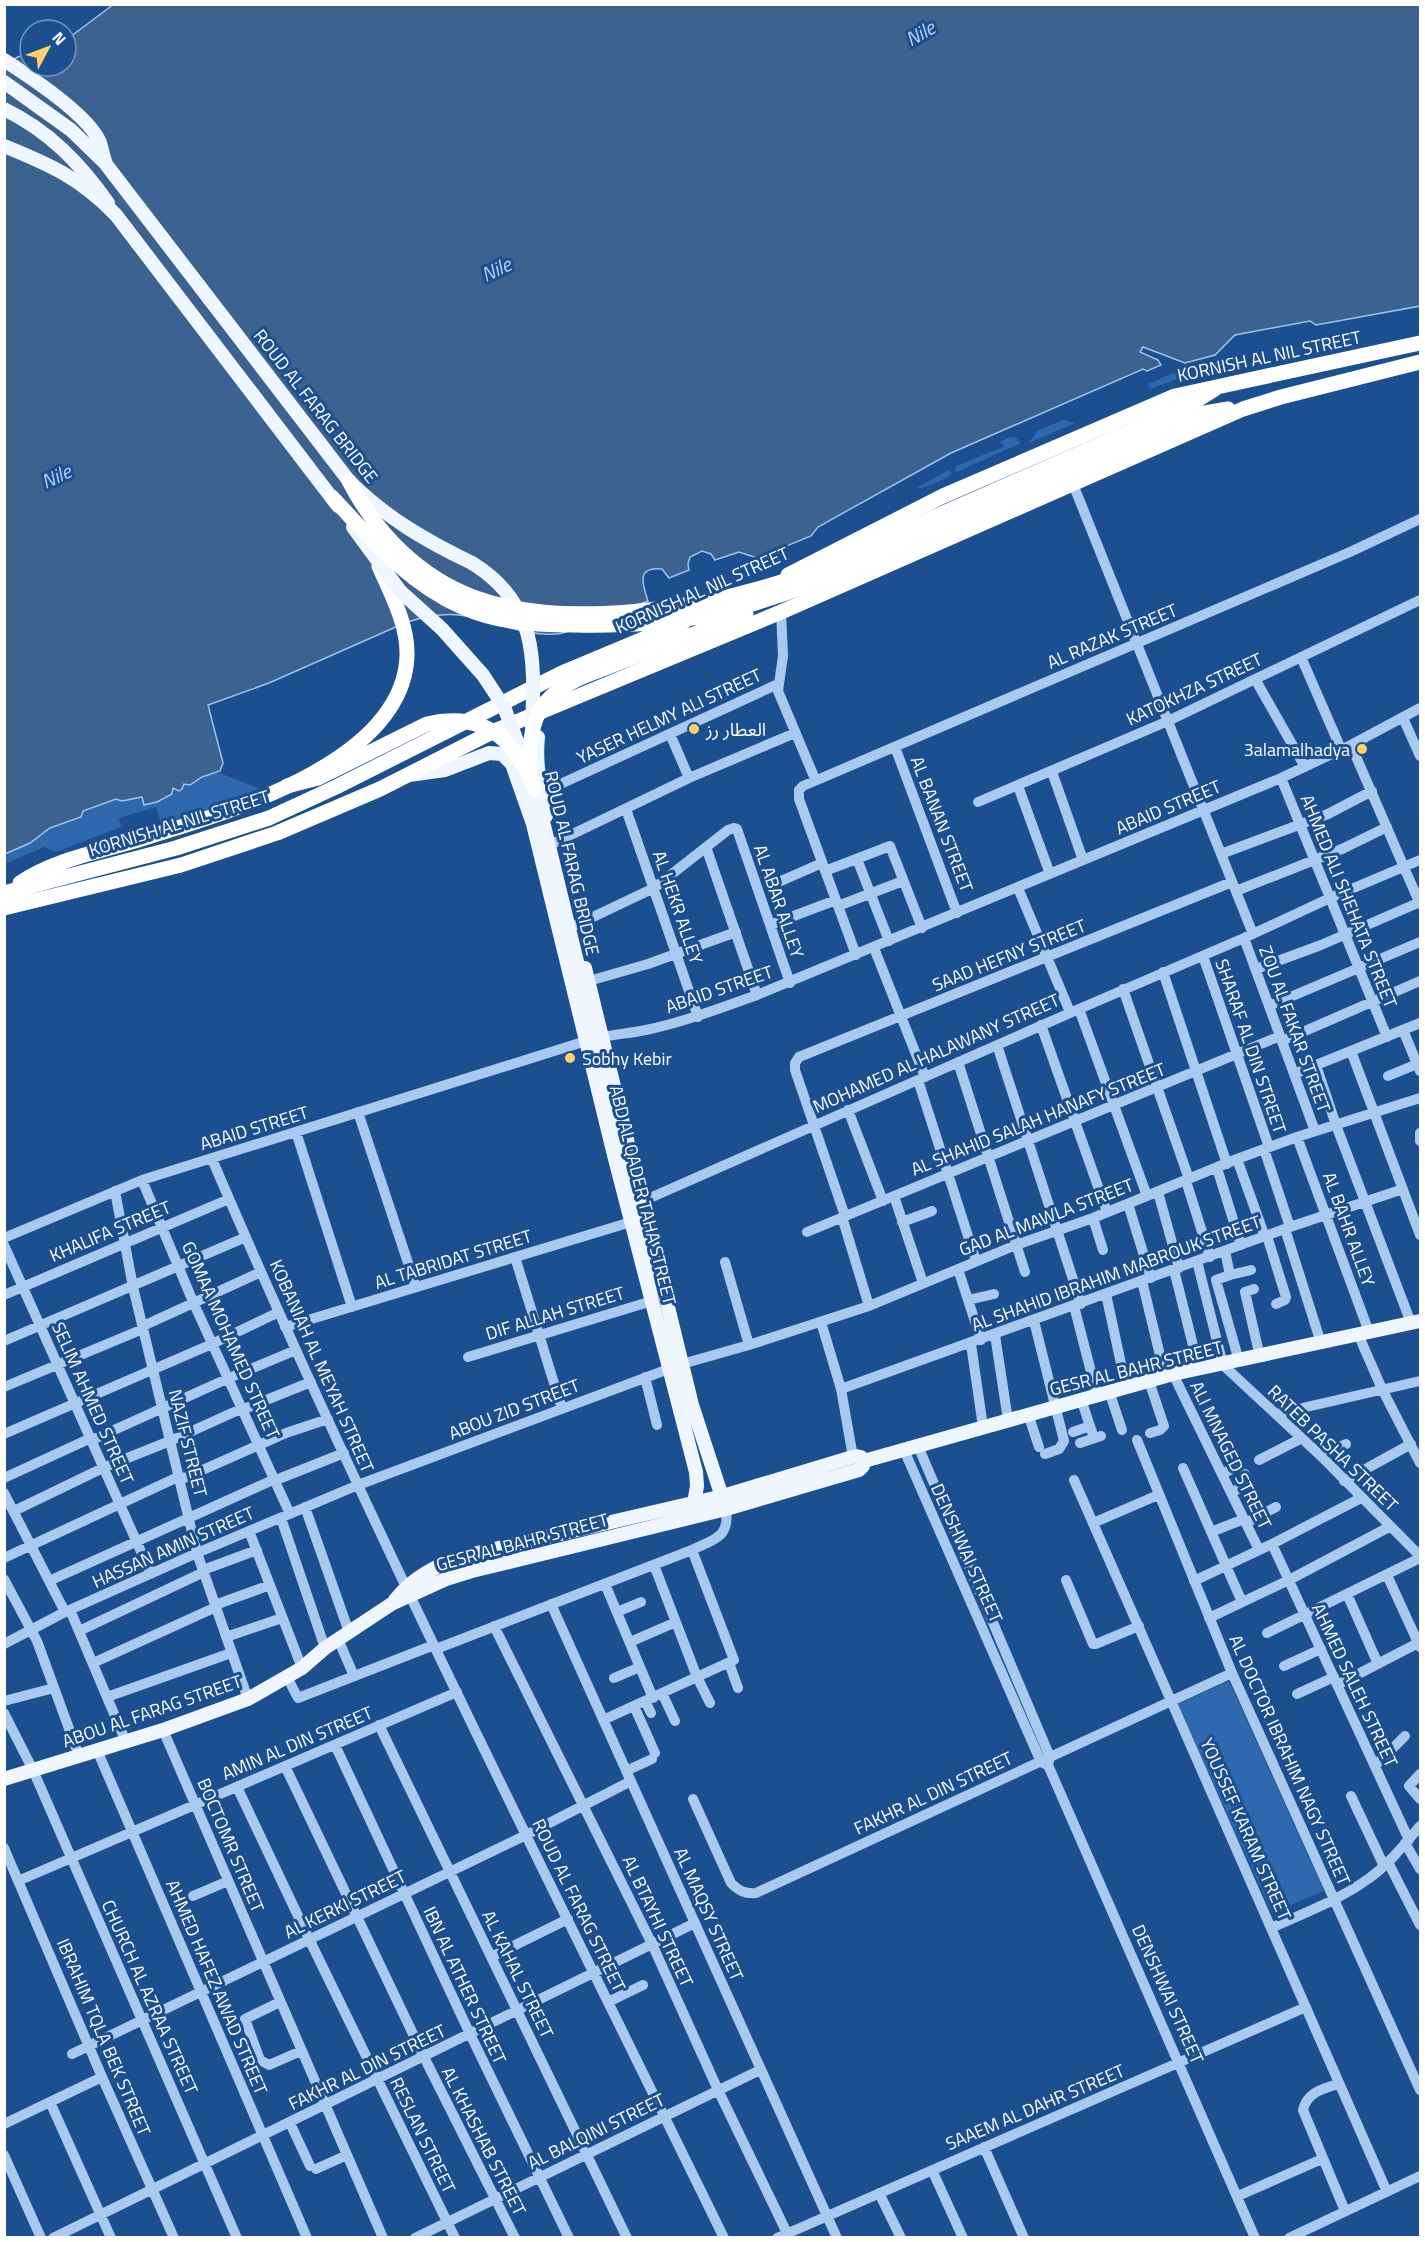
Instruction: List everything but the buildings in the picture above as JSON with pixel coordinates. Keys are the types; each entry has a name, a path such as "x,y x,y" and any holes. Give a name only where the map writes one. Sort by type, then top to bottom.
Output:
{"highway":[{"name":"KORNISH AL NIL STREET","path":"7,892 176,848 269,818 336,787 562,673 742,597 944,496 1160,402 1196,390 1420,343"},
{"name":"KORNISH AL NIL STREET","path":"4,908 181,865 230,850 345,805 492,732 781,612 1243,409 1281,397 1420,362"},
{"path":"332,497 407,574 428,589 465,608 502,619 540,624 657,623 737,608 854,566 1151,428 1220,386"},
{"path":"349,481 361,504 400,550 423,569 448,585 474,597 502,606 537,610 596,612 655,610 710,600 796,578 1151,428 1224,409 1243,409"},
{"path":"529,773 535,719 542,706 562,686 764,607 817,583 849,560 879,529"},
{"path":"7,892 54,865 212,817 287,786 336,758 380,723 392,708 400,691 407,656 402,619 378,563"},
{"path":"287,786 318,778 427,724 443,720 460,720 483,727 505,739 525,765 538,791"}],"main road":[{"path":"4,60 38,82 76,114 100,141 105,163"},
{"name":"ROUD AL FARAG BRIDGE","path":"4,82 71,130 105,163 349,481 396,522 487,572 500,583 516,604 527,627 531,644 533,685 531,762 655,1296 671,1320"},
{"path":"4,94 41,110"},
{"path":"4,110 32,124 55,141 76,161 116,215"},
{"name":"ROUD AL FARAG BRIDGE","path":"4,146 62,171 99,197 116,215 332,497 400,591 441,629 483,675 504,707 529,773 574,970 574,992"},
{"name":"ABD AL QADER TAHA STREET","path":"549,707 538,738 538,791 603,1036 671,1320 676,1366 698,1486 694,1503"},
{"name":"ABD AL QADER TAHA STREET","path":"407,775 445,770 489,753 502,754 513,764 533,824 631,1222 676,1366 725,1502"},
{"name":"GESR AL BAHR STREET","path":"408,1591 472,1571 725,1502 859,1470 863,1466 858,1459 904,1450 1169,1375 1416,1322"},
{"path":"698,1486 707,1487 716,1480"},
{"name":"GESR AL BAHR STREET","path":"393,1603 434,1568 465,1556 694,1503 725,1502"},
{"name":"ABOU AL FARAG STREET","path":"4,1779 163,1730 248,1699 302,1668 325,1648 393,1603"}],"street":[{"name":"ZOU AL FAKAR STREET","path":"1073,483 1234,886 1256,969 1315,1131"},
{"name":"AL RAZAK STREET","path":"815,780 1137,644 1350,552 1420,519"},
{"name":"KATOKHZA STREET","path":"978,802 1168,721 1420,600"},
{"path":"781,612 783,656 778,691 815,780 803,786 798,794 856,955"},
{"path":"1256,969 1420,903 1372,791 1346,747 1301,657"},
{"path":"1255,679 1305,767"},
{"name":"YASER HELMY ALI STREET","path":"538,791 778,684"},
{"name":"ABAID STREET","path":"4,1238 142,1180 603,1036 645,1030 698,1017 790,983 1281,778 1420,708"},
{"path":"1403,718 1420,756"},
{"path":"552,844 689,778 795,733"},
{"path":"670,734 689,778"},
{"name":"AL BANAN STREET","path":"895,747 957,913"},
{"path":"1052,772 1083,860"},
{"name":"AHMED ALI SHEHATA STREET","path":"1281,778 1387,1037"},
{"path":"1018,786 1050,874"},
{"path":"1221,854 1328,814 1372,791"},
{"name":"AL HEKR ALLEY","path":"626,808 698,1017"},
{"name":"SAAD HEFNY STREET","path":"814,1125 795,1066 799,1057 1047,957 1234,886 1314,860 1387,827"},
{"name":"AL ABAR ALLEY","path":"706,847 731,828 737,829 790,983"},
{"path":"781,881 857,859 887,846 890,847 922,928"},
{"path":"574,926 654,888 706,847 757,995"},
{"path":"857,859 889,941"},
{"name":"MOHAMED AL HALAWANY STREET","path":"643,1201 1420,860"},
{"path":"770,926 871,894 903,881"},
{"path":"1018,888 1047,957 1075,1011 1114,1106 1147,1196"},
{"path":"589,981 677,955 736,932"},
{"path":"1269,1006 1420,942"},
{"path":"874,948 922,1078 948,1174 976,1262"},
{"name":"SHARAF AL DIN STREET","path":"1203,956 1266,1148 1321,1343"},
{"path":"1163,972 1227,1163 1241,1245"},
{"name":"AL SHAHID SALAH HANAFY STREET","path":"807,1232 1420,981"},
{"path":"1123,989 1187,1180 1209,1257"},
{"path":"1294,1074 1420,1023"},
{"path":"1041,1025 1107,1212"},
{"path":"1388,1076 1419,1064 1403,1030"},
{"path":"997,1045 1058,1230 1103,1393 1122,1430"},
{"path":"1350,1051 1420,1235"},
{"path":"958,1062 1025,1272"},
{"path":"1316,1065 1365,1202 1416,1322"},
{"name":"GAD AL MAWLA STREET","path":"676,1366 869,1306 1016,1245 1093,1218 1266,1148 1420,1098"},
{"path":"848,1110 888,1198 902,1222 922,1283"},
{"path":"357,1112 416,1287"},
{"path":"814,1125 844,1217 869,1306"},
{"path":"296,1132 352,1307"},
{"name":"AL BAHR ALLEY","path":"1297,1137 1327,1216 1382,1389 1420,1463"},
{"name":"KOBANIAH AL MEYAH STREET","path":"212,1159 285,1327 408,1591"},
{"path":"1227,1163 1266,1236 1286,1297 1285,1300 1276,1304"},
{"name":"GOMAA MOHAMED STREET","path":"142,1180 194,1304 276,1479 325,1648"},
{"name":"AL SHAHID IBRAHIM MABROUK STREET","path":"840,1389 1403,1189"},
{"name":"NAZIF STREET","path":"115,1191 133,1287 197,1553 248,1699"},
{"path":"1158,1191 1199,1369"},
{"name":"KHALIFA STREET","path":"4,1295 229,1199"},
{"name":"ALI MNAGED STREET","path":"1128,1204 1169,1375 1222,1474 1259,1550"},
{"path":"902,1222 932,1211"},
{"path":"1093,1218 1103,1250"},
{"name":"AL TABRIDAT STREET","path":"285,1327 631,1222"},
{"path":"4,1341 246,1237"},
{"name":"SELIM AHMED STREET","path":"4,1245 138,1540 151,1574"},
{"path":"1225,1251 1230,1275"},
{"path":"515,1257 562,1408"},
{"path":"1197,1261 1222,1365"},
{"path":"725,1262 749,1345"},
{"path":"958,1269 968,1300 976,1342 983,1427"},
{"path":"1239,1361 1216,1280 1251,1270"},
{"path":"4,1387 143,1327 261,1272"},
{"path":"1254,1289 1245,1292 1260,1357"},
{"path":"968,1300 994,1294"},
{"path":"1107,1294 1126,1387"},
{"name":"DIF ALLAH STREET","path":"468,1356 655,1296"},
{"path":"4,1434 212,1344 279,1312"},
{"path":"1028,1414 1042,1451 1059,1449 1064,1443 1034,1321"},
{"path":"821,1322 858,1459"},
{"path":"995,1335 1008,1420"},
{"path":"4,1478 296,1350"},
{"name":"RATEB PASHA STREET","path":"1222,1365 1321,1456 1420,1557"},
{"name":"ABOU ZID STREET","path":"358,1485 676,1366"},
{"path":"645,1377 657,1425"},
{"path":"1149,1381 1164,1426 1150,1433"},
{"path":"14,1511 105,1467 311,1382"},
{"path":"1276,1414 1420,1382"},
{"path":"1080,1443 1097,1437 1090,1426 1081,1399"},
{"path":"4,1558 180,1478 286,1433 328,1419"},
{"path":"1073,1432 1090,1426"},
{"path":"1259,1460 1302,1438"},
{"name":"AL DOCTOR IBRAHIM NAGY STREET","path":"1137,1440 1232,1673 1420,2090"},
{"path":"1321,1456 1346,1444"},
{"path":"1344,1481 1411,1444"},
{"name":"DENSHWAI STREET","path":"918,1446 1046,1761"},
{"name":"DENSHWAI STREET","path":"904,1450 1046,1761 1256,2238"},
{"path":"50,1581 276,1479 344,1453"},
{"path":"1183,1467 1242,1602"},
{"path":"1222,1474 1243,1469 1247,1484 1231,1493"},
{"name":"YOUSSEF KARAM STREET","path":"1074,1480 1387,2192"},
{"name":"HASSAN AMIN STREET","path":"4,1644 68,1611 197,1553 358,1485"},
{"path":"4,1493 79,1631 126,1742"},
{"path":"1093,1523 1158,1495"},
{"path":"1194,1581 1361,1498"},
{"path":"287,1677 298,1698 692,1550 723,1533 727,1525 725,1502"},
{"path":"305,1507 354,1676"},
{"path":"1211,1532 1245,1521 1276,1507"},
{"path":"1209,1618 1289,1580 1389,1527"},
{"path":"249,1531 302,1668"},
{"name":"AHMED SALEH STREET","path":"1272,1544 1420,1869"},
{"path":"692,1550 731,1661 738,1688"},
{"path":"79,1631 204,1571 257,1551"},
{"path":"1267,1633 1420,1557"},
{"path":"654,1565 710,1703"},
{"path":"1297,1694 1336,1681 1419,1645 1387,1575"},
{"path":"4,1579 32,1630 79,1756"},
{"path":"1066,1580 1093,1644 1139,1626"},
{"path":"605,1584 654,1697 675,1721"},
{"path":"93,1664 216,1606 270,1585"},
{"name":"ROUD AL FARAG STREET","path":"408,1591 724,2238"},
{"path":"1347,1594 1378,1664"},
{"path":"617,1612 641,1602"},
{"name":"AL MAQSY STREET","path":"551,1604 837,2238"},
{"path":"226,1637 282,1618"},
{"path":"630,1642 676,1622"},
{"name":"AL BTAYHI STREET","path":"494,1626 652,1944 782,2235"},
{"path":"1284,1666 1321,1649"},
{"path":"107,1697 231,1653"},
{"path":"603,1720 731,1661"},
{"path":"614,1678 640,1667"},
{"name":"FAKHR AL DIN STREET","path":"693,1799 731,1883 738,1890 747,1894 756,1893 1046,1761 1232,1673"},
{"path":"4,1701 54,1688"},
{"name":"AMIN AL DIN STREET","path":"18,1881 457,1692"},
{"path":"651,1713 654,1697"},
{"name":"AL KERKI STREET","path":"72,2054 584,1805 654,1756 634,1706"},
{"name":"CHURCH AL AZRAA STREET","path":"4,1713 33,1770 237,2238"},
{"name":"AL KAHAL STREET","path":"379,1725 627,2238"},
{"name":"BOCTOMR STREET","path":"163,1730 383,2238"},
{"path":"1375,1766 1405,1736"},
{"name":"IBN AL ATHER STREET","path":"335,1744 568,2238"},
{"name":"AHMED HAFEZ AWAD STREET","path":"97,1750 307,2238"},
{"name":"AL KHASHAB STREET","path":"285,1766 424,2057 515,2238"},
{"path":"1420,1774 1409,1786 1420,1799"},
{"name":"RESLAN STREET","path":"237,1787 455,2238"},
{"path":"1351,1796 1420,1925"},
{"path":"1271,1929 1335,1899 1369,1879 1386,1864 1420,1826"},
{"name":"IBRAHIM TQLA BEK STREET","path":"4,1848 174,2238"},
{"path":"193,1896 228,1881"},
{"path":"491,1957 568,1919"},
{"name":"FAKHR AL DIN STREET","path":"53,2238 694,1923"},
{"path":"608,2002 643,1985"},
{"path":"280,2002 244,2019 260,2060 268,2065 301,2051"},
{"name":"SAAEM AL DAHR STREET","path":"782,2235 1306,2007"},
{"name":"AL BALQINI STREET","path":"415,2238 760,2070"},
{"path":"4,2124 102,2077"},
{"path":"1338,2084 1308,2097 1303,2110 1345,2211"},
{"path":"50,2102 111,2238"},
{"path":"290,2123 313,2167 347,2155"},
{"path":"984,2147 1024,2238"},
{"path":"4,2155 41,2238"},
{"path":"1238,2196 1322,2159"},
{"path":"932,2170 963,2238"},
{"path":"1289,2238 1420,2176"},
{"path":"879,2193 901,2238"}],"shaded area":[{"path":"1174,373 1182,377 1150,389 1148,384"},
{"path":"1063,420 1075,423 1029,443 1037,431"},
{"path":"1015,437 1021,443 955,471 956,466 1003,447 1004,445 1000,442"},
{"path":"949,470 952,473 950,476 929,486 915,489"},
{"path":"217,772 260,789 202,812 161,823 156,807 119,818 121,827 56,852 44,847 5,864 5,854 30,843 50,828 81,817 83,811 116,799 122,801 142,797 144,805 153,803 165,798 173,788 178,789 184,784 190,785 202,777"},
{"path":"1229,1681 1324,1891 1272,1913 1178,1704"}],"water":[{"name":"Nile","path":"114,4 1420,5 1420,306 1316,325 1310,321 1235,335 1215,355 1185,363 1143,347 1140,352 1158,360 1161,365 1147,371 1143,369 951,453 818,527 811,536 757,558 739,552 715,560 711,554 702,551 690,557 689,570 669,578 662,569 648,570 644,574 643,583 648,601 563,633 527,632 452,614 407,622 269,683 208,705 223,763 220,771 202,777 190,785 184,784 179,791 173,788 172,794 157,802 144,805 142,797 122,801 116,799 83,811 81,817 50,828 30,843 5,854 4,68 18,57 18,78 78,78 78,31"}],"place":[{"name":"العطار رز","path":"694,729"},
{"name":"3alamalhadya","path":"1362,749"},
{"name":"Sobhy Kebir","path":"570,1058"}]}
